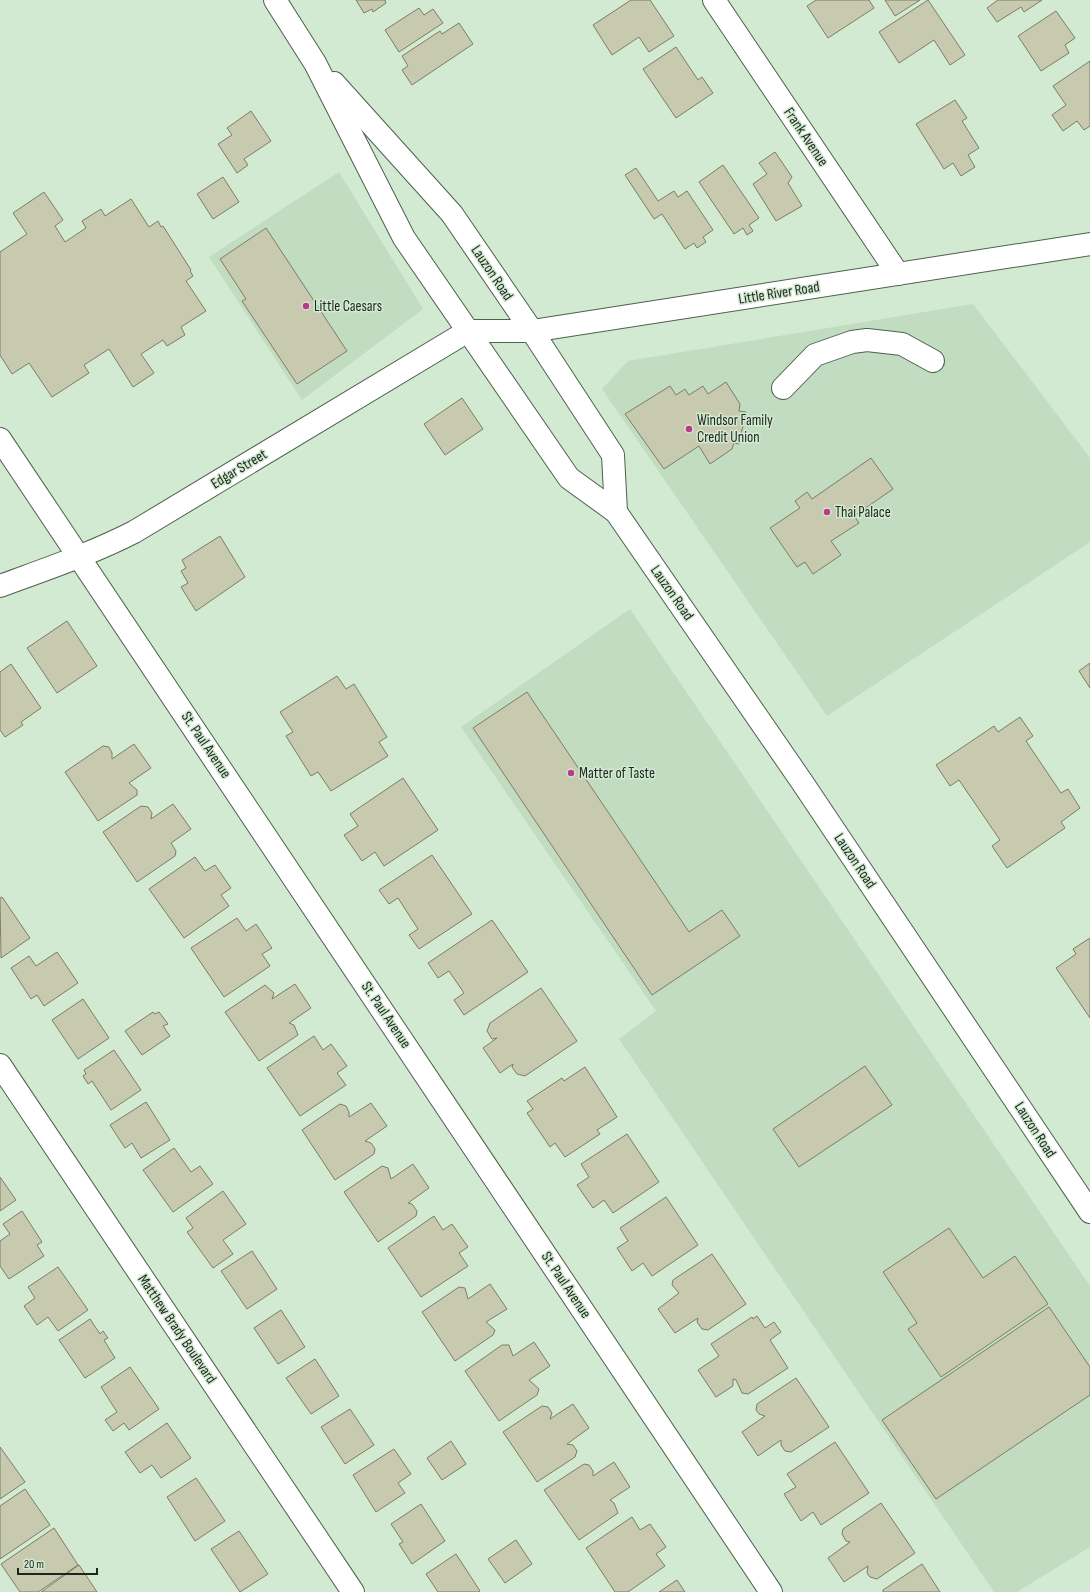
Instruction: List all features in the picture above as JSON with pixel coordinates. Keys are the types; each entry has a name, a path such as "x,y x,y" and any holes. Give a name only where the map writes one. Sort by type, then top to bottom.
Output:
{"street":[{"name":"Lauzon Road","path":"274,0 315,63 404,238 570,478 616,512 802,782 1090,1212"},
{"name":"Frank Avenue","path":"714,0 898,274"},
{"name":"Lauzon Road","path":"315,63 452,214 532,331 612,455 616,512"},
{"name":"Little River Road","path":"468,331 532,331 1090,244"},
{"name":"Edgar Street","path":"0,586 80,557 134,532 468,331"},
{"path":"783,388 815,356 852,342 867,340 902,344 933,361"},
{"name":"St. Paul Avenue","path":"0,439 771,1592"},
{"name":"Matthew Brady Boulevard","path":"0,1065 353,1592"}],"shaded area":[{"path":"339,172 423,309 302,400 209,257"},
{"path":"973,304 1090,458 1090,542 827,716 602,389 628,361"},
{"path":"630,609 1090,1286 1090,1547 1017,1592 994,1592 619,1039 656,1011 461,727"}],"building":[{"path":"356,0 385,0 386,3 373,12 372,9 364,13"},
{"path":"631,0 650,0 674,36 649,52 639,37 612,55 593,25"},
{"path":"816,0 869,0 874,8 828,38 807,6"},
{"path":"885,0 920,0 895,16"},
{"path":"928,0 965,55 950,65 934,40 899,63 879,32"},
{"path":"998,0 1042,0 1024,12 1021,7 997,22 987,8"},
{"path":"419,8 424,15 433,9 443,23 399,52 385,30"},
{"path":"1056,11 1075,38 1065,45 1069,53 1041,71 1018,36"},
{"path":"459,23 473,44 412,85 402,70 408,66 402,56 440,31 442,34"},
{"path":"676,47 698,80 702,77 713,93 676,118 643,69"},
{"path":"1090,61 1090,126 1084,130 1077,121 1063,131 1052,115 1066,105 1053,86"},
{"path":"955,100 967,118 962,121 979,148 968,155 975,167 961,176 953,163 944,169 916,124"},
{"path":"251,111 271,141 244,159 248,165 237,173 218,144 232,135 227,128"},
{"path":"775,152 792,177 788,183 802,206 776,221 753,184 767,174 759,163"},
{"path":"723,165 759,218 749,225 753,231 747,235 743,228 734,234 699,182"},
{"path":"636,168 658,201 674,191 678,197 687,191 713,230 703,237 706,242 697,248 694,243 685,249 662,214 654,219 625,175"},
{"path":"223,177 239,202 213,219 197,194"},
{"path":"44,192 63,220 55,226 65,242 86,228 82,221 101,209 105,216 131,199 149,227 158,221 161,227 163,226 191,270 190,271 193,276 186,281 206,311 181,327 185,335 167,346 163,340 141,354 154,373 133,387 109,349 84,365 89,373 52,397 29,363 12,374 0,355 0,252 27,234 13,213"},
{"path":"266,228 347,351 297,384 242,301 246,299 220,259"},
{"name":"Windsor Family Credit Union","path":"726,382 740,404 739,411 746,412 739,444 734,443 732,449 710,464 699,446 664,469 625,414 670,386 676,395 685,389 689,395 703,386 708,394"},
{"path":"462,398 483,429 445,455 424,424"},
{"name":"Thai Palace","path":"871,458 893,489 854,516 859,523 831,541 841,555 813,574 805,562 797,567 770,528 800,508 795,501 807,492 812,499"},
{"path":"220,536 245,577 196,611 181,587 188,583 181,571 186,568 182,560"},
{"path":"67,621 97,666 57,693 27,648"},
{"path":"1090,663 1090,688 1079,671"},
{"path":"11,664 41,708 21,722 23,725 5,737 0,730 0,672"},
{"path":"337,676 346,689 354,684 387,737 379,742 388,756 331,791 318,772 311,776 286,736 293,732 280,712"},
{"path":"527,692 689,932 722,910 740,936 652,995 473,728"},
{"path":"1020,717 1033,736 1026,741 1061,793 1068,789 1080,808 1061,822 1065,828 1007,868 992,846 1000,840 959,780 950,786 936,765 994,726 998,732"},
{"path":"134,744 151,768 129,783 137,790 137,795 98,821 65,772 103,746 109,747 112,753 112,759"},
{"path":"403,778 438,830 384,866 375,852 362,861 344,835 358,826 350,814"},
{"path":"173,804 191,829 171,843 176,851 175,856 137,882 103,832 141,806 148,807 152,813 151,819"},
{"path":"432,855 472,914 419,949 409,935 418,929 398,898 389,904 379,890"},
{"path":"195,857 205,871 215,865 231,888 221,895 229,906 184,938 149,889"},
{"path":"2,897 30,938 1,958 0,898"},
{"path":"237,918 246,931 256,924 272,948 262,954 270,966 224,997 191,948"},
{"path":"492,920 528,972 464,1015 454,1000 464,993 449,971 438,978 428,963"},
{"path":"1090,938 1090,1018 1056,968 1076,954 1073,949"},
{"path":"57,952 78,983 44,1006 37,995 31,999 11,968 29,956 36,966"},
{"path":"295,984 311,1008 289,1023 294,1025 298,1035 259,1061 225,1012 265,985 274,993 272,999"},
{"path":"541,988 577,1041 525,1076 517,1074 512,1067 513,1064 500,1073 483,1048 497,1038 492,1039 487,1031 490,1023"},
{"path":"83,999 109,1038 78,1059 52,1020"},
{"path":"153,1012 155,1014 159,1012 168,1024 163,1026 170,1036 142,1055 125,1031"},
{"path":"314,1036 323,1050 331,1044 347,1066 337,1073 346,1085 300,1116 267,1068"},
{"path":"114,1050 141,1090 111,1110 92,1081 88,1084 83,1076 86,1074 84,1070"},
{"path":"865,1066 892,1105 799,1167 773,1129"},
{"path":"585,1067 617,1117 597,1130 600,1134 565,1157 555,1143 550,1147 527,1113 533,1109 527,1101 562,1078 564,1081"},
{"path":"146,1102 170,1140 141,1158 132,1143 125,1148 110,1125"},
{"path":"371,1103 387,1126 365,1141 371,1143 375,1149 374,1154 335,1180 302,1130 340,1104 346,1106 349,1112 349,1117"},
{"path":"627,1134 659,1182 613,1213 604,1200 593,1208 577,1185 589,1177 581,1164"},
{"path":"174,1148 191,1172 200,1166 213,1184 173,1212 143,1170"},
{"path":"413,1164 429,1188 408,1203 412,1204 417,1211 416,1216 378,1242 344,1192 382,1166 388,1168 391,1179"},
{"path":"0,1177 16,1200 0,1211"},
{"path":"223,1191 246,1224 223,1240 233,1254 213,1268 187,1232 193,1228 186,1218"},
{"path":"666,1197 698,1245 652,1276 643,1263 632,1271 617,1248 628,1241 620,1228"},
{"path":"22,1211 42,1242 37,1245 44,1256 9,1279 0,1266 0,1241 10,1234 3,1224"},
{"path":"434,1216 443,1230 452,1224 468,1247 459,1253 468,1266 421,1297 388,1248"},
{"path":"949,1228 983,1278 1015,1256 1048,1304 941,1377 908,1329 917,1323 883,1272"},
{"path":"252,1251 277,1289 247,1309 221,1271"},
{"path":"712,1254 746,1304 708,1330 702,1329 697,1322 698,1318 675,1333 658,1309 679,1293 672,1285 673,1280"},
{"path":"58,1267 88,1310 58,1331 48,1317 37,1325 24,1306 35,1298 28,1287"},
{"path":"490,1284 507,1309 486,1322 495,1330 493,1335 455,1361 422,1312 459,1287 465,1288 468,1299"},
{"path":"1049,1307 1090,1367 1090,1395 936,1499 882,1420"},
{"path":"281,1310 305,1347 278,1364 254,1328"},
{"path":"757,1316 765,1328 774,1322 781,1332 770,1340 788,1368 748,1394 742,1393 736,1380 733,1379 733,1386 716,1397 698,1370 719,1356 711,1344 752,1317 753,1319"},
{"path":"90,1319 100,1334 103,1331 108,1338 104,1340 115,1358 85,1378 59,1340"},
{"path":"534,1342 550,1366 529,1380 539,1389 537,1395 499,1421 465,1371 502,1345 509,1345 513,1356"},
{"path":"315,1359 339,1396 311,1414 286,1378"},
{"path":"130,1367 159,1409 129,1430 124,1423 113,1431 105,1420 117,1412 101,1387"},
{"path":"796,1378 829,1427 791,1452 785,1451 781,1445 781,1440 758,1456 742,1432 765,1416 759,1414 756,1410 757,1404"},
{"path":"573,1404 589,1428 567,1444 573,1445 577,1451 575,1457 537,1482 503,1432 542,1406 548,1407 552,1413 550,1419"},
{"path":"350,1409 374,1445 345,1464 321,1427"},
{"path":"167,1423 191,1458 161,1478 152,1465 140,1473 125,1452"},
{"path":"451,1441 466,1464 442,1480 427,1458"},
{"path":"835,1442 869,1493 821,1525 813,1512 801,1521 784,1494 796,1487 787,1474"},
{"path":"0,1447 25,1482 0,1499"},
{"path":"394,1449 411,1474 398,1483 405,1493 376,1512 353,1475"},
{"path":"614,1462 630,1487 610,1500 614,1503 618,1513 579,1540 544,1490 584,1464 589,1465 593,1471 593,1476"},
{"path":"196,1478 225,1521 195,1541 167,1497"},
{"path":"25,1489 50,1525 0,1559 0,1506"},
{"path":"881,1503 915,1553 877,1579 870,1577 867,1573 868,1566 844,1582 828,1558 850,1542 846,1541 842,1534 843,1529"},
{"path":"421,1504 445,1541 412,1564 399,1544 403,1542 391,1524"},
{"path":"632,1517 640,1530 650,1524 666,1547 656,1554 665,1566 628,1592 615,1592 586,1548"},
{"path":"54,1528 78,1565 38,1592 20,1592 1,1564"},
{"path":"239,1531 268,1574 240,1592 211,1549"},
{"path":"516,1540 532,1564 505,1583 488,1559"},
{"path":"456,1554 480,1591 438,1592 426,1574"},
{"path":"922,1564 940,1592 883,1592 883,1590"},
{"path":"79,1565 97,1592 41,1592"},
{"path":"677,1580 685,1592 659,1592"}],"place":[{"name":"Little Caesars","path":"306,306"},
{"name":"Windsor Family Credit Union","path":"689,429"},
{"name":"Thai Palace","path":"827,512"},
{"name":"Matter of Taste","path":"571,773"}]}
